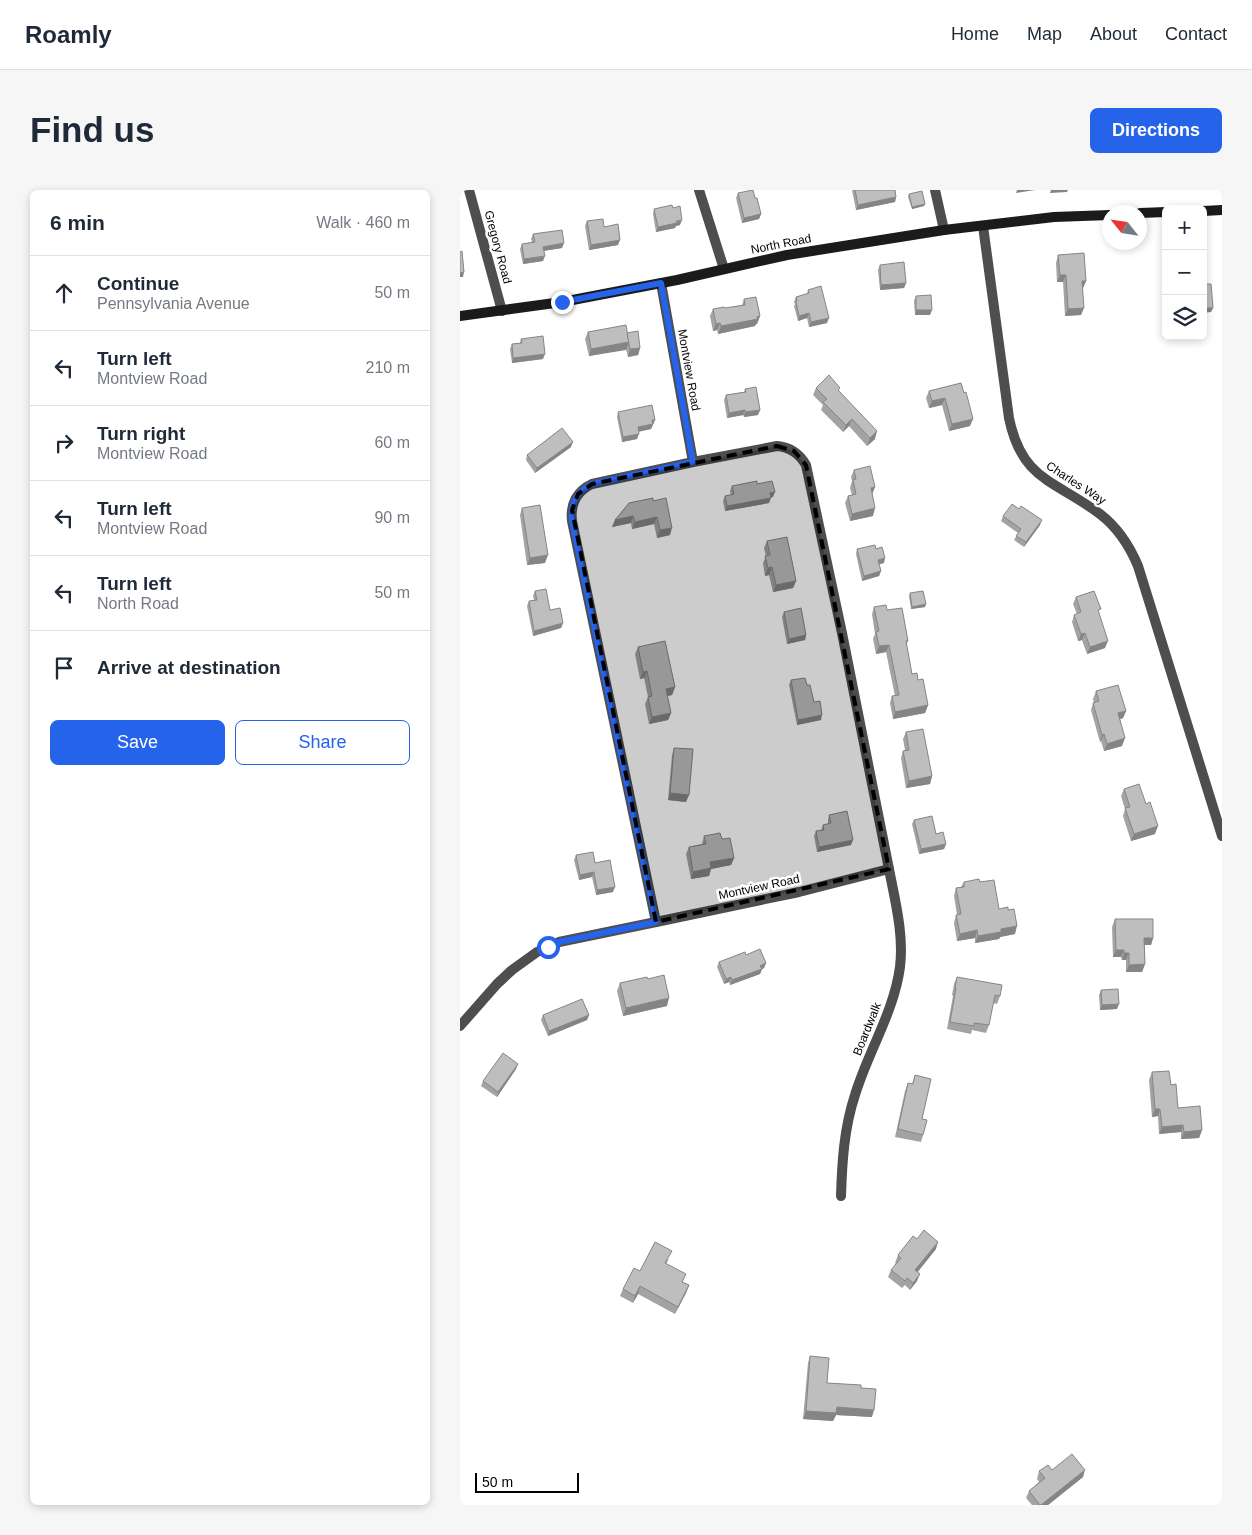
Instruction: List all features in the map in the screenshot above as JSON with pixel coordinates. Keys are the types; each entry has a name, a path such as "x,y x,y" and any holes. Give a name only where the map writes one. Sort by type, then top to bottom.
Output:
{"main road":[{"path":"1207,211 1222,210"},
{"path":"1147,213 1162,212"},
{"name":"North Road","path":"460,316 562,302 661,283 787,255 944,230 1054,217 1102,215"}],"street":[{"name":"Gregory Road","path":"469,190 502,311"},
{"path":"700,190 724,269"},
{"path":"935,190 944,230"},
{"name":"Charles Way","path":"983,226 1009,418 1018,448 1027,463 1038,474 1094,509 1107,520 1125,541 1132,553 1138,566 1222,836"},
{"name":"Montview Road","path":"661,283 693,462"},
{"path":"656,922 572,521 575,499 582,490 592,484 777,446 786,447 801,457 806,465 842,633 889,869"},
{"name":"Montview Road","path":"460,1026 512,970 537,952 559,942 799,892 889,869"},
{"name":"Boardwalk","path":"841,1196 849,1114 895,993 900,965 900,928 889,869"}],"highlighted area":[{"path":"777,446 794,451 806,465 889,869 656,922 572,510 578,494 592,484"}],"building":[{"path":"753,190 761,214 744,218 738,193"},
{"path":"855,190 895,190 896,197 858,205"},
{"path":"922,191 925,204 912,207 909,194"},
{"path":"672,205 673,208 680,206 682,220 658,227 654,209"},
{"path":"603,219 604,227 618,224 620,240 591,245 587,221"},
{"path":"562,230 564,243 543,247 545,256 524,259 522,244 535,242 533,234"},
{"path":"462,251 464,272 460,273 460,252"},
{"path":"1084,253 1086,281 1082,281 1084,308 1068,309 1066,275 1060,275 1058,255"},
{"path":"904,262 906,283 881,285 880,265"},
{"path":"1207,284 1211,284 1213,308 1207,308"},
{"path":"821,286 829,318 811,322 809,313 799,316 796,297 809,293 808,290"},
{"path":"931,295 932,310 916,310 916,296"},
{"path":"756,297 760,316 757,317 758,319 721,326 720,323 716,324 713,309 745,305 744,299"},
{"path":"626,325 629,342 591,349 588,332"},
{"path":"638,331 640,348 630,349 627,333"},
{"path":"543,336 545,354 513,358 512,344 522,343 521,339"},
{"path":"829,375 840,388 838,390 877,431 870,438 852,419 846,425 823,402 827,399 816,388"},
{"path":"961,383 964,393 966,392 973,419 952,424 945,398 932,401 929,391"},
{"path":"756,387 760,410 729,413 726,395 746,392 745,389"},
{"path":"652,405 655,420 652,420 653,424 638,427 639,434 623,437 618,412"},
{"path":"562,428 573,442 537,468 527,455"},
{"path":"870,466 875,487 871,488 875,508 852,514 848,496 856,494 853,480 856,479 854,470"},
{"path":"757,481 757,484 772,481 775,492 770,493 771,498 727,506 725,496 734,494 732,486"},
{"path":"653,498 653,501 666,498 672,528 660,530 657,517 635,522 633,516 615,520 629,503"},
{"path":"1012,504 1019,509 1021,506 1042,520 1026,542 1016,536 1021,529 1003,516"},
{"path":"540,505 548,555 530,558 522,508"},
{"path":"787,537 796,581 776,585 772,567 768,568 765,556 770,555 767,541"},
{"path":"875,545 876,549 882,547 885,558 878,560 881,571 864,576 857,549"},
{"path":"546,589 550,610 560,608 563,623 534,631 529,601 537,600 535,591"},
{"path":"923,591 926,604 912,607 910,593"},
{"path":"1094,591 1101,609 1098,610 1108,641 1090,647 1085,633 1081,634 1074,615 1081,612 1076,597"},
{"path":"886,605 887,610 902,608 912,674 917,673 918,680 923,679 928,705 895,712 892,696 899,695 889,645 879,646 876,632 879,631 874,607"},
{"path":"801,608 806,635 789,639 784,612"},
{"path":"665,641 675,687 666,689 671,713 652,717 648,697 652,696 647,671 643,672 638,647"},
{"path":"805,678 807,685 810,685 814,702 820,701 822,715 798,720 791,680"},
{"path":"1118,685 1126,711 1118,713 1125,738 1107,744 1104,734 1102,735 1093,703 1099,701 1096,691"},
{"path":"923,729 932,776 909,781 903,751 909,750 906,732"},
{"path":"674,748 693,749 689,795 670,793"},
{"path":"1139,784 1146,804 1150,802 1158,826 1134,834 1125,808 1130,807 1124,789"},
{"path":"847,811 853,840 819,847 816,831 824,830 823,825 831,823 829,815"},
{"path":"932,816 936,834 943,832 946,844 921,849 914,820"},
{"path":"720,833 722,839 730,838 734,858 710,862 711,868 693,872 689,847 706,844 704,836"},
{"path":"593,852 595,863 610,860 615,887 597,890 594,872 580,875 576,855"},
{"path":"979,879 980,882 994,880 999,909 1008,907 1008,910 1014,909 1017,926 1001,929 1001,932 978,936 977,930 960,934 956,915 961,914 956,888 964,887 964,882"},
{"path":"1115,919 1153,919 1153,938 1144,938 1145,964 1129,965 1129,953 1124,953 1124,950 1116,950"},
{"path":"760,949 766,963 760,966 762,969 732,980 731,977 726,979 719,962 745,952 746,955"},
{"path":"664,975 669,998 626,1008 620,983"},
{"path":"957,977 1002,985 1000,996 995,995 989,1025 974,1023 974,1026 950,1022"},
{"path":"1118,989 1119,1004 1102,1005 1101,990"},
{"path":"582,999 589,1015 549,1031 543,1015"},
{"path":"503,1053 518,1064 498,1092 483,1081"},
{"path":"1169,1071 1171,1085 1176,1084 1178,1108 1200,1106 1202,1130 1184,1132 1183,1125 1162,1127 1160,1109 1155,1109 1152,1072"},
{"path":"915,1075 931,1079 922,1119 927,1120 923,1135 898,1129 908,1083 913,1084"},
{"path":"924,1230 938,1242 915,1270 920,1274 913,1283 907,1278 905,1281 891,1270 901,1258 898,1255 913,1236 917,1239"},
{"path":"655,1242 672,1251 665,1263 686,1274 682,1282 689,1285 678,1307 640,1286 635,1296 623,1289 634,1268 640,1271"},
{"path":"810,1356 829,1358 827,1383 861,1385 861,1388 876,1389 874,1410 837,1407 836,1413 806,1411"},
{"path":"1072,1454 1085,1470 1040,1505 1029,1491 1045,1478 1039,1471 1048,1465 1052,1470"}],"route":[{"path":"548,947 559,942 656,922 572,521 573,504 582,490 592,484 693,462 661,283 562,302"}]}
